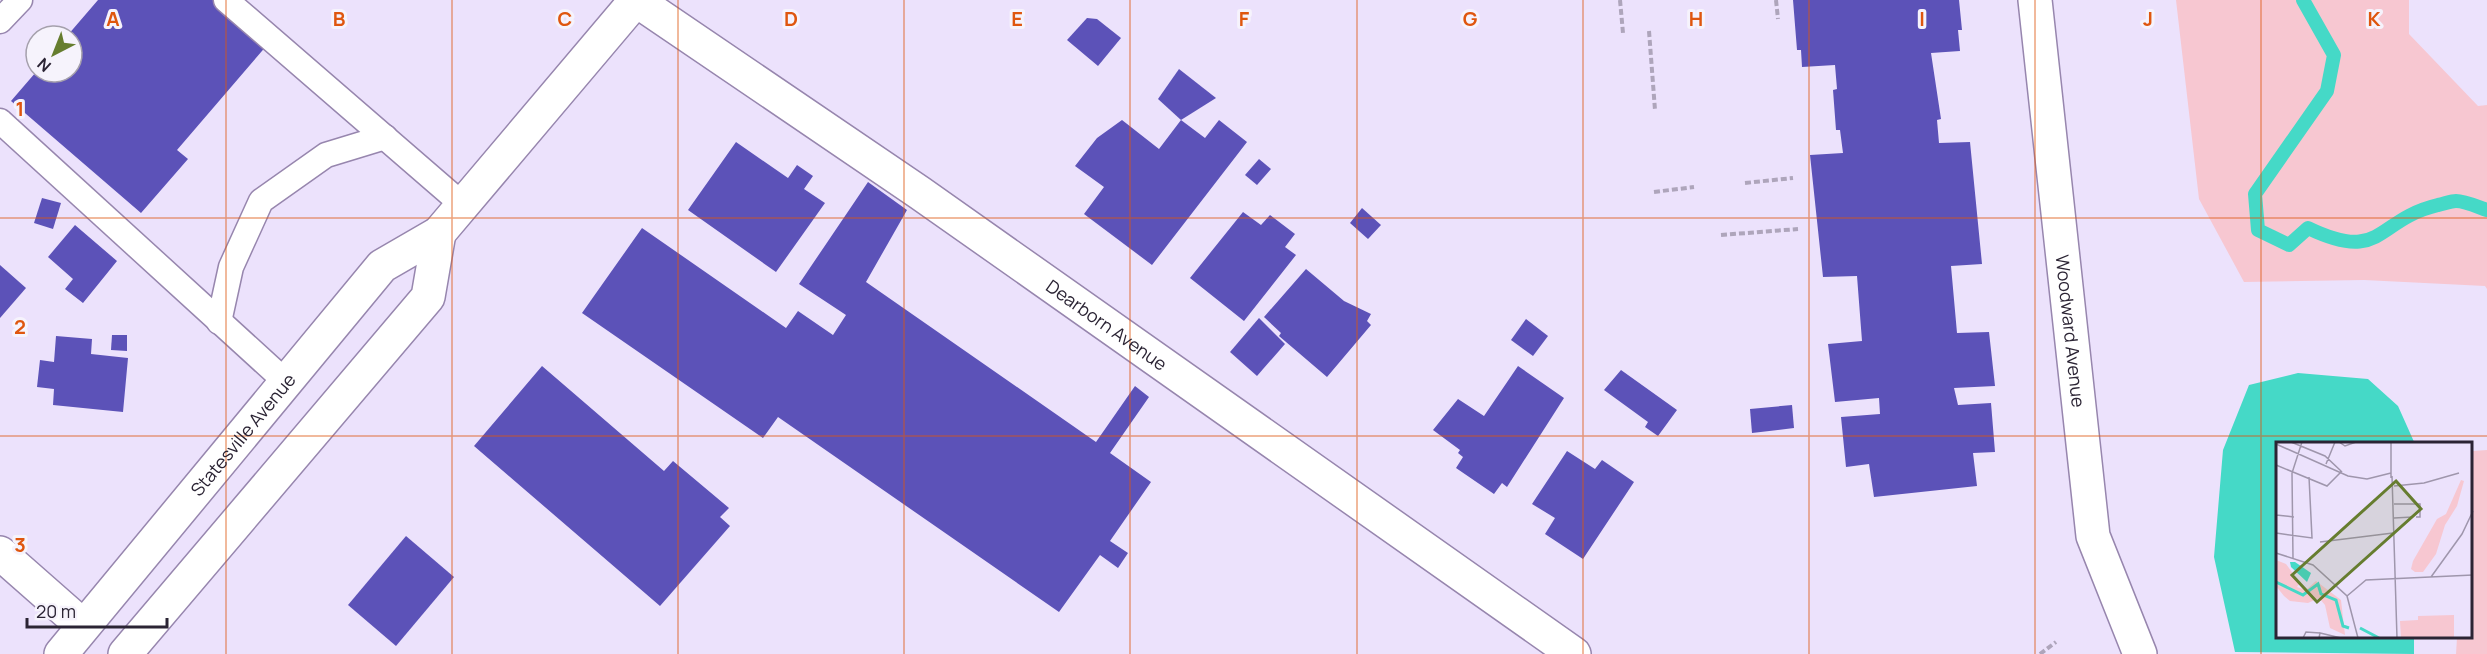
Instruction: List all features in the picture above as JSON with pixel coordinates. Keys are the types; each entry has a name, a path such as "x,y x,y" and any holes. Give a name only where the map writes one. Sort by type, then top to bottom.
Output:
{"street":[{"name":"Statesville Avenue","path":"61,654 382,266 439,233 636,0"},
{"name":"Dearborn Avenue","path":"636,0 920,193 1574,654"},
{"name":"Woodward Avenue","path":"2035,0 2093,536 2140,654"},
{"path":"124,654 428,297 439,233"},
{"path":"0,554 83,626"}],"lane":[{"path":"0,21 20,0"},
{"path":"226,0 463,205"},
{"path":"0,121 286,382"},
{"path":"219,322 231,267 261,201 326,155 385,137"}],"path":[{"path":"1620,0 1623,33"},
{"path":"1776,0 1778,19"},
{"path":"1649,31 1655,110"},
{"path":"1745,183 1793,178"},
{"path":"1654,192 1694,187"},
{"path":"1721,235 1798,229"},
{"path":"2040,654 2056,642"}],"shaded area":[{"path":"2176,0 2409,0 2409,34 2478,106 2487,105 2487,289 2485,286 2364,280 2244,282 2199,199"},
{"path":"2298,373 2368,379 2398,406 2414,442 2276,442 2276,639 2414,639 2414,654 2235,652 2214,557 2223,450 2249,385"},
{"path":"2487,450 2487,654 2456,654 2457,639 2472,639 2473,451"}],"building":[{"path":"98,0 217,0 268,44 177,150 188,159 141,213 11,101 26,84 84,84 84,24 77,24"},
{"path":"1793,0 1959,0 1962,30 1958,30 1960,51 1931,53 1941,119 1937,120 1939,143 1970,142 1982,264 1951,266 1957,333 1989,332 1995,386 1954,388 1958,405 1991,403 1995,452 1973,453 1977,486 1874,497 1869,464 1846,467 1841,417 1880,414 1879,398 1835,402 1828,344 1862,341 1857,276 1823,277 1810,155 1843,153 1840,130 1836,130 1833,90 1837,89 1835,65 1802,67 1801,50 1797,50"},
{"path":"1087,18 1097,19 1121,38 1098,66 1067,40"},
{"path":"1179,69 1216,98 1181,120 1158,99"},
{"path":"1122,120 1159,149 1181,120 1205,138 1219,120 1247,142 1152,265 1084,214 1104,187 1075,166 1097,138"},
{"path":"736,142 788,178 797,165 813,176 804,189 825,203 776,272 688,210"},
{"path":"1259,159 1271,169 1257,185 1245,175"},
{"path":"868,182 907,210 866,282 1096,442 1135,386 1149,397 1110,453 1151,482 1110,541 1128,553 1118,568 1100,555 1059,612 778,417 763,438 582,313 642,228 786,328 798,311 833,335 846,315 799,284"},
{"path":"42,198 61,203 53,229 34,223"},
{"path":"1362,208 1381,225 1368,239 1350,223"},
{"path":"1243,212 1261,225 1270,215 1295,234 1285,247 1296,255 1244,321 1190,278"},
{"path":"75,225 117,261 83,303 65,289 73,279 48,257"},
{"path":"0,265 26,288 0,318"},
{"path":"1306,269 1344,301 1371,314 1367,321 1371,325 1327,377 1279,336 1281,333 1264,317"},
{"path":"1259,318 1285,344 1257,376 1230,352"},
{"path":"1526,319 1548,336 1533,356 1511,340"},
{"path":"112,335 127,335 127,351 111,350"},
{"path":"56,336 92,339 91,354 128,358 123,412 53,405 54,389 37,387 40,360 54,362"},
{"path":"542,366 664,471 673,461 729,508 720,517 730,526 660,606 474,446"},
{"path":"1518,366 1564,398 1507,487 1502,483 1494,494 1456,468 1463,457 1458,453 1460,450 1433,430 1458,399 1484,416"},
{"path":"1621,370 1677,410 1658,436 1645,427 1648,422 1604,390"},
{"path":"1792,405 1794,428 1752,433 1750,409"},
{"path":"1567,451 1595,469 1602,460 1634,482 1583,559 1545,534 1555,518 1532,504"},
{"path":"406,536 454,577 396,646 348,605"}],"waterway":[{"path":"2303,0 2334,55 2327,91 2255,194 2258,230 2289,245 2308,228 2351,242 2378,236 2417,212 2450,202 2463,202 2487,210"}]}
